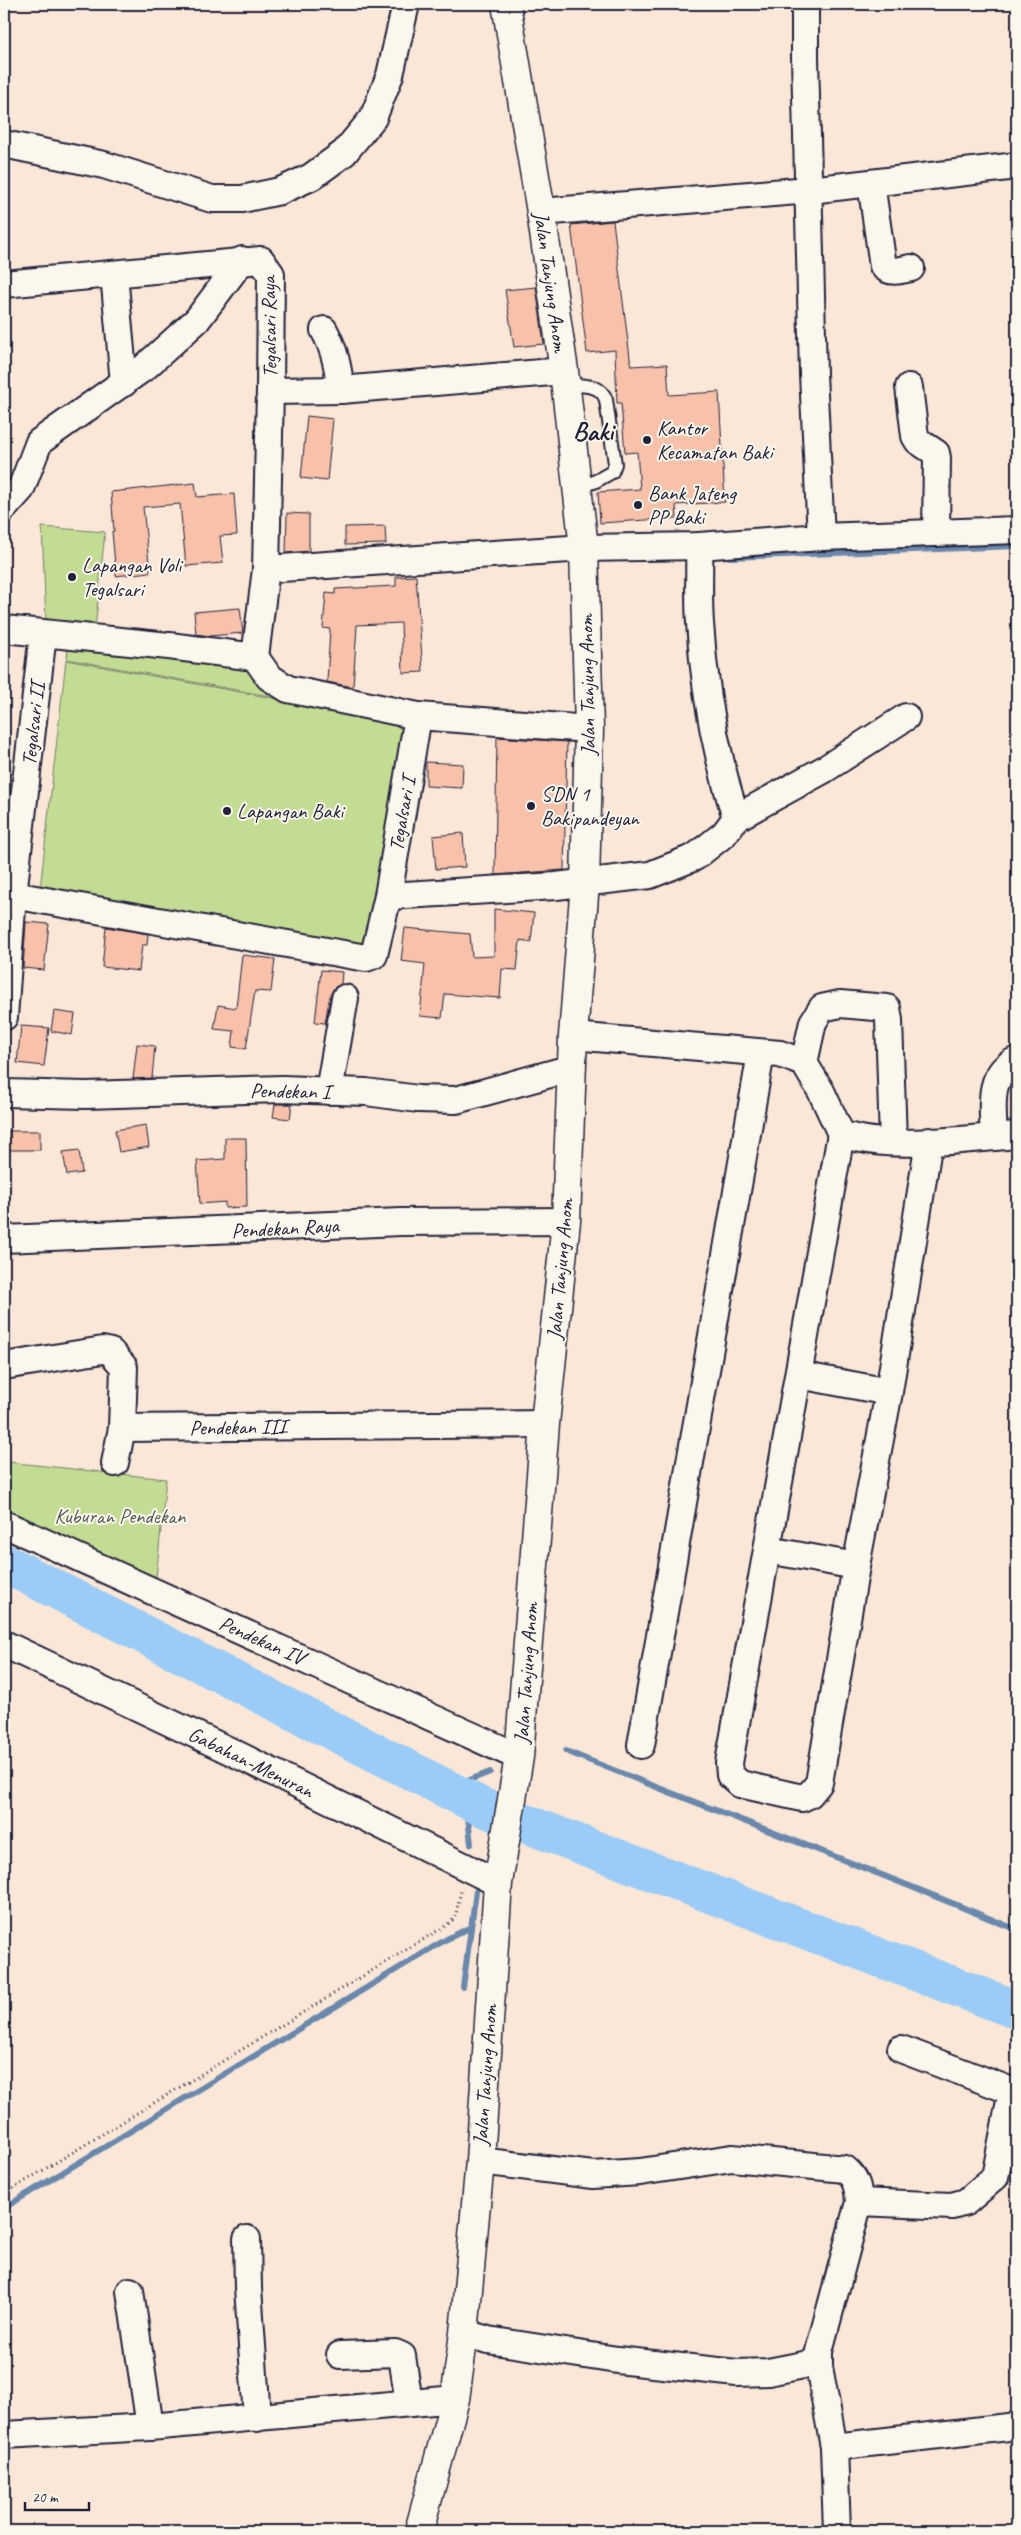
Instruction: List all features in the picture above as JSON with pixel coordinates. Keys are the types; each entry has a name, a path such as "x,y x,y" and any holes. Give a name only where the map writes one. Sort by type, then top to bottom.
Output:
{"main road":[{"name":"Jalan Tanjung Anom","path":"419,2531 455,2399 464,2333 480,2161 498,1883 518,1768 545,1424 566,1221 572,1036 585,883 589,729 584,548 565,378 541,212 506,4"}],"street":[{"path":"4,144 104,165 212,199 242,199 280,191 311,177 344,154 373,118 390,75 406,4"},
{"path":"806,4 805,57 814,374 821,537"},
{"path":"541,212 810,190 1017,166"},
{"path":"871,183 883,266 886,269 896,271 912,268"},
{"path":"4,508 21,489 39,442 145,368 197,320 242,260"},
{"name":"Tegalsari Raya","path":"4,284 242,260 262,260 271,274 270,391 341,390 565,378"},
{"path":"114,274 124,383"},
{"path":"324,330 332,345 337,362 341,390"},
{"path":"909,387 915,436 918,441 936,453 937,458 936,533"},
{"path":"270,391 266,569 255,657 269,677 288,690 418,716 589,729"},
{"path":"266,569 584,548 699,546 821,537 1017,530"},
{"path":"699,546 700,621 709,703 724,782 736,818"},
{"path":"4,629 255,657"},
{"name":"Tegalsari II","path":"4,1016 13,895 13,812 43,634"},
{"name":"Tegalsari I","path":"13,895 366,958 374,955 388,896 418,716"},
{"path":"388,896 585,883 650,875 673,868 710,847 724,834 736,818 825,769 906,717"},
{"path":"329,1091 345,998"},
{"path":"804,1063 812,1022 822,1008 840,1004 887,1008 893,1141"},
{"path":"572,1036 780,1054 804,1063 821,1091 841,1134 729,1763 730,1774 740,1784 802,1798 810,1794 819,1783 856,1566 889,1392 929,1141"},
{"path":"641,1745 761,1052"},
{"path":"841,1134 857,1139 893,1141 929,1141 1006,1136 993,1084 1007,1066 1017,1060"},
{"name":"Pendekan I","path":"4,1093 86,1095 282,1089 366,1092 418,1099 456,1100 572,1068"},
{"name":"Pendekan Raya","path":"4,1239 401,1222 566,1221"},
{"path":"4,1366 103,1350 111,1352 120,1359 124,1367 122,1428 115,1464"},
{"path":"799,1375 889,1392"},
{"name":"Pendekan III","path":"122,1428 545,1424"},
{"name":"Pendekan IV","path":"4,1524 518,1768"},
{"path":"768,1550 856,1566"},
{"name":"Gabahan-Menuran","path":"4,1644 230,1751 498,1883"},
{"path":"859,2202 952,2206 966,2202 995,2177 1015,2092 901,2049"},
{"path":"480,2161 592,2175 640,2172 732,2158 846,2169 858,2186 859,2202 819,2351 819,2362 834,2447 838,2531"},
{"path":"247,2239 248,2288 257,2418"},
{"path":"130,2291 150,2427"},
{"path":"464,2333 488,2340 608,2358 737,2374 768,2372 819,2362"},
{"path":"340,2355 395,2353 402,2356 409,2403"},
{"path":"4,2435 150,2427 455,2399"},
{"path":"834,2447 1017,2426"}],"lane":[{"path":"565,378 597,386 603,391 606,400 615,464 612,472 594,482 577,486"}],"path":[{"path":"4,2194 447,1925 455,1918 465,1867"}],"green space":[{"name":"Lapangan Voli Tegalsari","path":"42,527 105,532 95,629 46,622"},
{"path":"68,647 251,669 285,699 67,659"},
{"name":"Lapangan Baki","path":"66,660 419,725 384,950 39,898"},
{"name":"Kuburan Pendekan","path":"8,1462 166,1479 156,1578 8,1511"}],"building":[{"path":"613,221 631,366 667,364 669,395 719,392 725,502 676,505 677,518 600,523 598,492 640,489 637,452 625,453 621,403 617,403 615,350 587,353 571,225"},
{"path":"536,287 544,344 514,347 505,290"},
{"path":"307,416 333,419 327,481 301,478"},
{"path":"195,483 197,497 234,494 237,535 220,536 223,563 186,566 180,504 143,507 150,572 116,576 111,492"},
{"path":"287,513 309,514 309,551 286,553"},
{"path":"385,526 386,544 345,545 345,527"},
{"path":"416,576 423,672 403,673 401,623 357,625 353,687 327,682 330,629 323,628 326,593 335,594 335,589 396,586 396,577"},
{"path":"240,608 243,633 210,636 196,634 194,612"},
{"name":"SDN 1 Bakipandeyan","path":"497,737 567,742 564,870 495,875"},
{"path":"426,762 463,764 462,788 426,786"},
{"path":"463,833 465,867 436,869 433,836"},
{"path":"494,909 534,913 531,942 520,940 517,970 502,969 500,998 445,994 442,1018 420,1016 425,964 401,961 405,928 470,934 472,957 494,956"},
{"path":"26,922 49,924 44,970 23,968"},
{"path":"106,927 148,934 147,945 142,945 139,971 102,967"},
{"path":"242,955 275,959 271,992 255,991 246,1049 232,1047 234,1031 214,1029 218,1005 236,1008"},
{"path":"321,970 342,972 341,984 334,988 330,995 325,1023 315,1022"},
{"path":"54,1011 75,1014 72,1035 51,1031"},
{"path":"21,1026 49,1028 44,1066 17,1063"},
{"path":"137,1044 155,1046 152,1078 133,1079"},
{"path":"275,1104 292,1104 290,1119 273,1117"},
{"path":"146,1125 149,1147 119,1152 115,1130"},
{"path":"8,1131 40,1131 40,1150 8,1150"},
{"path":"225,1138 246,1138 247,1207 225,1208 225,1202 200,1204 197,1161 225,1159"},
{"path":"79,1150 82,1173 67,1175 63,1152"}],"waterway":[{"path":"730,557 1017,546"},
{"path":"4,1563 482,1807 1017,2010"},
{"path":"566,1751 1017,1930"},
{"path":"447,1789 490,1772"},
{"path":"466,1799 471,1844"},
{"path":"463,1987 476,1891"},
{"path":"4,2208 445,1940 471,1927"}],"place":[{"name":"Kantor Kecamatan Baki","path":"647,440"},
{"name":"Bank Jateng PP Baki","path":"638,505"},
{"name":"Lapangan Voli Tegalsari","path":"72,577"},
{"name":"SDN 1 Bakipandeyan","path":"531,806"},
{"name":"Lapangan Baki","path":"227,811"}],"district":[{"name":"Baki","path":"593,431"}]}
